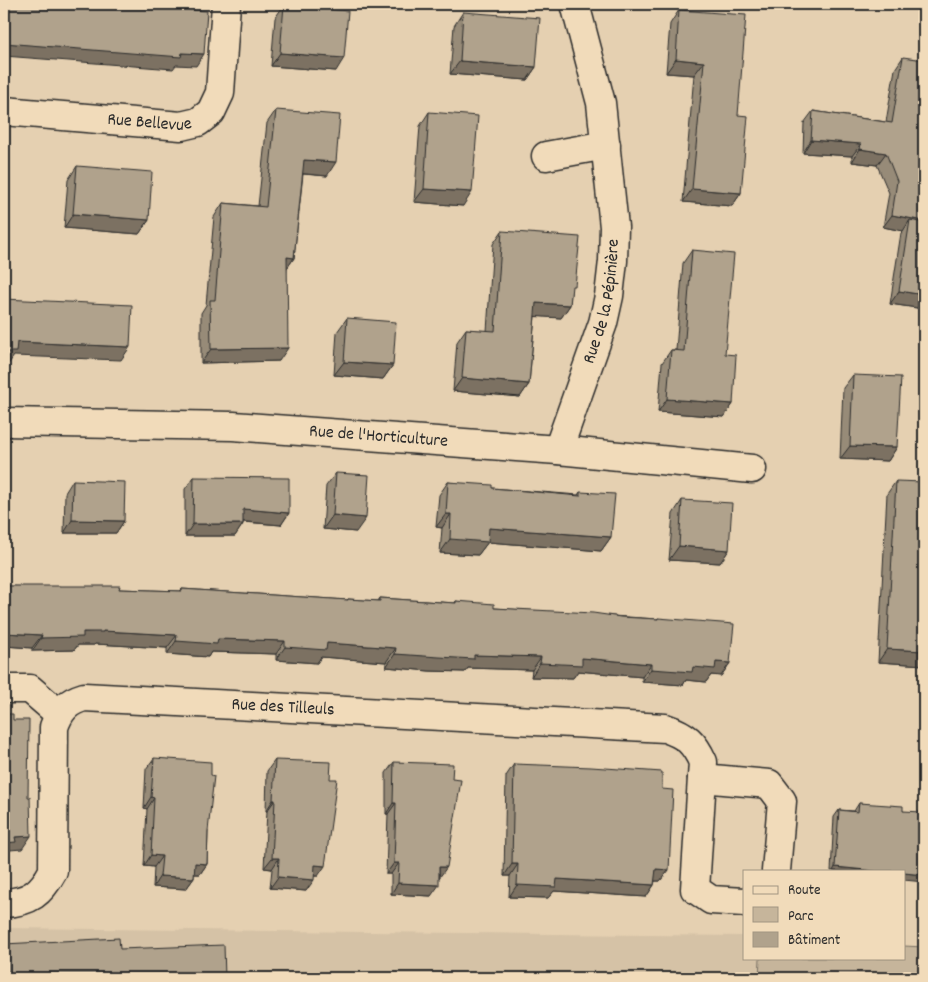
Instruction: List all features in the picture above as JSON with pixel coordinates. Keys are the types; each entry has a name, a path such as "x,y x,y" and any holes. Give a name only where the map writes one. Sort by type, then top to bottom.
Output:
{"street":[{"name":"Rue Bellevue","path":"4,111 181,126 198,122 211,112 220,93 226,4"},
{"name":"Rue de la Pépinière","path":"558,450 603,323 609,296 613,261 614,227 601,103 575,4"},
{"path":"546,156 606,145"},
{"name":"Rue de l'Horticulture","path":"4,422 233,426 558,450 752,469"},
{"path":"4,689 30,689 59,714 54,727 53,871 44,886 30,898 16,903 4,903"},
{"name":"Rue des Tilleuls","path":"59,714 72,701 84,696 665,728 682,734 696,748 703,762 695,889 711,900 743,902"},
{"path":"702,778 769,784 782,800 776,870"}],"shaded area":[{"path":"4,928 743,936 743,960 760,960 759,978 4,978"}],"green space":[{"path":"906,946 924,947 924,978 759,978 760,960 906,960"}],"building":[{"path":"4,4 118,4 207,11 204,54 182,53 181,57 4,43"},
{"path":"284,5 348,11 344,58 280,53"},
{"path":"679,10 746,15 738,115 748,116 741,193 692,189 704,62 676,59"},
{"path":"463,12 540,18 536,67 460,61"},
{"path":"903,57 924,60 924,221 892,215 897,181 886,153 860,149 861,144 811,140 813,111 892,123"},
{"path":"276,110 340,115 336,162 304,160 294,258 287,257 288,348 211,349 210,300 215,300 223,203 266,207"},
{"path":"429,112 478,116 472,192 424,189"},
{"path":"77,166 152,172 149,220 73,214"},
{"path":"910,220 924,223 924,295 899,291"},
{"path":"502,231 580,237 575,286 572,286 570,305 536,303 529,384 462,378 466,329 495,331"},
{"path":"692,250 734,254 725,354 736,355 733,404 667,399 671,350 684,351"},
{"path":"4,299 132,305 130,347 17,342 16,352 4,352"},
{"path":"347,318 396,322 393,365 344,362"},
{"path":"853,375 901,377 897,447 850,446"},
{"path":"336,473 369,475 366,518 333,515"},
{"path":"194,477 289,478 289,513 243,509 243,524 193,524"},
{"path":"73,480 125,482 124,521 72,520"},
{"path":"896,481 924,482 924,651 887,649"},
{"path":"448,482 492,485 492,488 580,496 580,492 615,494 611,537 489,528 488,542 450,539 451,514 446,514"},
{"path":"682,500 732,503 729,550 679,546"},
{"path":"4,586 120,586 119,589 182,591 182,589 348,600 380,601 380,598 456,603 456,601 494,604 494,608 593,613 621,617 734,624 730,663 716,662 715,669 693,667 692,672 651,669 651,664 582,658 582,665 540,663 541,657 474,655 474,659 439,657 395,654 396,648 327,643 326,650 285,647 285,641 218,639 217,644 176,641 177,635 103,631 83,632 83,637 41,638 42,635 4,633"},
{"path":"4,714 13,714 13,720 29,720 28,797 30,797 31,836 15,837 16,842 4,843"},
{"path":"154,758 211,762 211,775 214,776 208,831 207,864 195,863 194,878 160,876 162,856 151,855 154,798 151,797"},
{"path":"275,760 331,762 330,779 337,779 325,866 315,865 314,880 278,877 279,858 272,858"},
{"path":"394,762 453,764 452,779 461,780 447,867 439,867 439,885 398,883 399,863 394,863 396,803 393,803"},
{"path":"514,764 662,772 662,789 673,790 669,870 656,869 654,885 557,879 556,887 517,885 518,864 512,864"},
{"path":"859,803 903,806 903,811 922,812 922,817 924,818 924,875 906,873 906,870 866,870 835,867 839,810 858,812"},
{"path":"119,938 120,949 224,945 225,978 4,978 4,944"}]}
